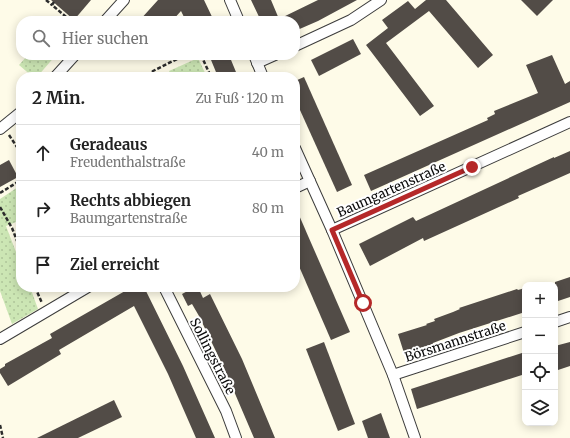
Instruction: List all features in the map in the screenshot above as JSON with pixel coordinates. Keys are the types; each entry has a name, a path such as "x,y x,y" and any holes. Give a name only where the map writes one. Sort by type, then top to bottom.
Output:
{"street":[{"path":"110,16 124,0"},
{"path":"230,0 237,16"},
{"path":"300,44 351,20 381,0"},
{"path":"60,72 70,60"},
{"path":"256,60 262,72"},
{"path":"1,128 16,116"},
{"name":"Baumgartenstraße","path":"332,230 570,122"},
{"path":"300,159 332,230 393,376 414,438"},
{"path":"300,186 310,181"},
{"path":"0,339 80,292"},
{"name":"Sollingstraße","path":"166,292 226,411 236,438"},
{"path":"558,321 570,317"},
{"name":"Börsmannstraße","path":"393,376 522,333"}],"path":[{"path":"46,0 53,4 66,16"},
{"path":"152,72 175,60"},
{"path":"203,60 209,72"},
{"path":"1,128 16,146"},
{"path":"0,193 16,183"},
{"path":"0,207 16,238"},
{"path":"37,292 46,312"},
{"path":"0,425 3,438"}],"green space":[{"path":"24,60 52,60 41,72 27,72 19,65"},
{"path":"194,60 199,60 205,72 170,72"},
{"path":"16,188 16,222 6,226 16,252 16,292 32,292 38,309 12,324 0,291 0,199"}],"building":[{"path":"51,0 91,0 77,16 69,16"},
{"path":"158,0 204,0 212,16 184,16 181,11 176,16 144,16"},
{"path":"251,0 271,0 278,16 259,16"},
{"path":"318,0 357,0 300,29 300,16 285,16"},
{"path":"426,0 446,0 493,55 478,68 429,11 386,43 434,106 420,116 366,45 388,28 382,20 408,1 415,9"},
{"path":"521,0 553,0 537,16"},
{"path":"353,39 361,54 319,76 311,60"},
{"path":"552,55 565,84 570,81 570,102 371,191 364,175 488,120 487,118 495,114 494,111 538,93 526,65"},
{"path":"211,60 231,60 236,72 216,72"},
{"path":"304,77 352,185 337,192 300,110 300,79"},
{"path":"570,151 570,173 424,241 423,238 370,266 359,244 413,217 416,221"},
{"path":"9,160 16,173 16,178 0,187 0,165"},
{"path":"300,217 350,332 331,340 300,269"},
{"path":"570,277 570,297 558,301 558,282 555,282"},
{"path":"517,289 522,289 522,313 459,333 433,344 404,353 398,334 427,325 426,324 435,321 434,319 460,309 459,308"},
{"path":"123,292 146,292 183,366 215,438 196,438 168,374 134,306 59,350 61,354 8,386 0,373 0,369 5,366 5,364 52,338 50,334"},
{"path":"186,292 200,292 203,298 210,294 242,359 275,438 254,438 224,368 199,316 192,304 188,306 182,294"},
{"path":"324,342 355,424 338,431 306,349"},
{"path":"570,342 570,366 558,370 558,354 558,345"},
{"path":"522,353 522,375 417,409 411,389"},
{"path":"114,400 122,417 78,438 37,438"},
{"path":"381,413 390,438 368,438 362,421"}],"route":[{"path":"363,303 332,230 472,167"}]}
